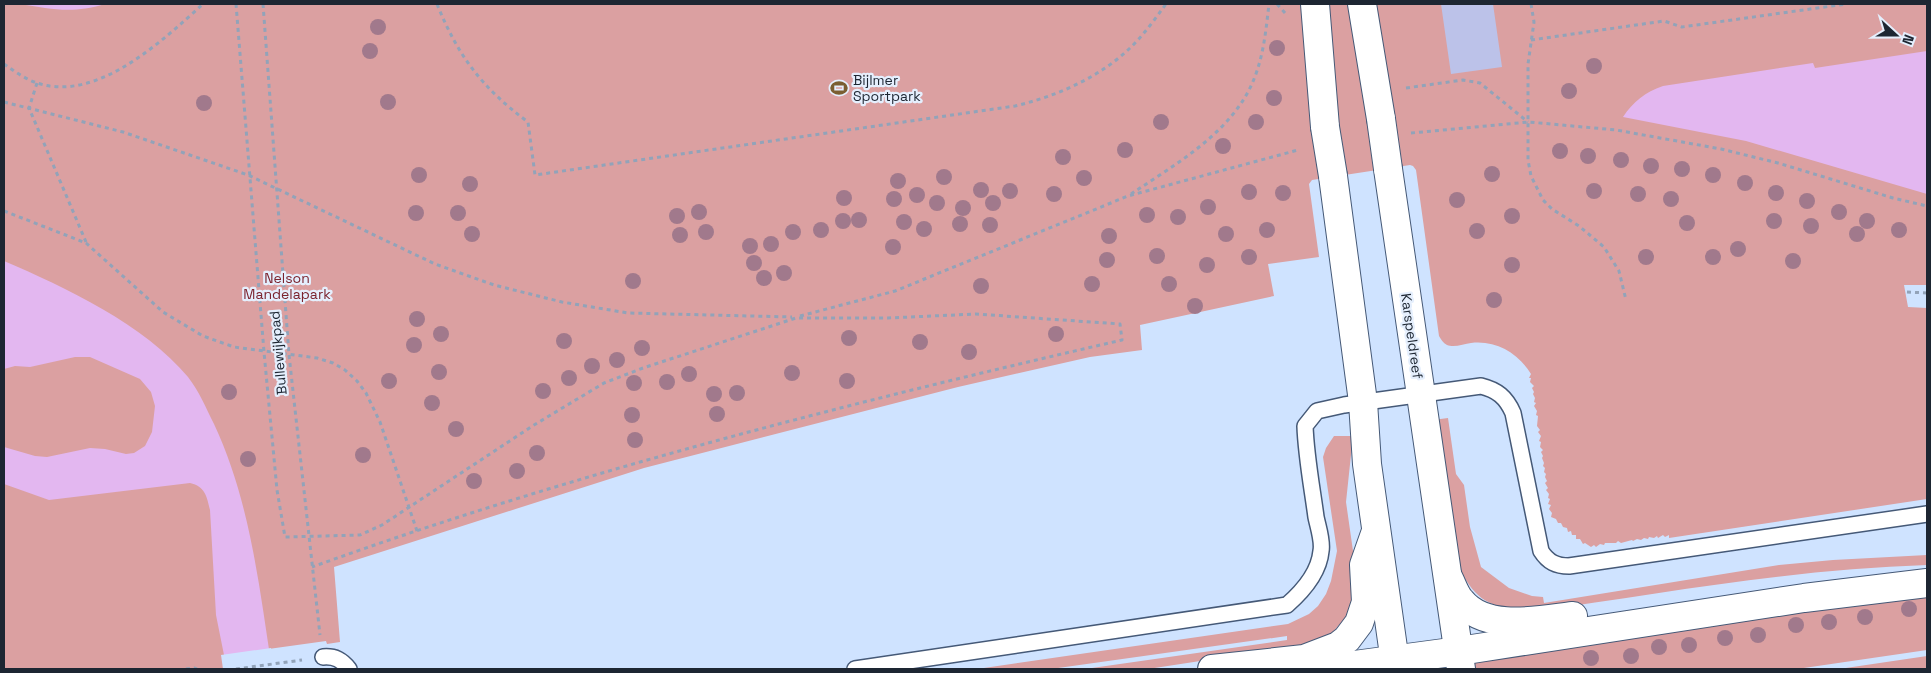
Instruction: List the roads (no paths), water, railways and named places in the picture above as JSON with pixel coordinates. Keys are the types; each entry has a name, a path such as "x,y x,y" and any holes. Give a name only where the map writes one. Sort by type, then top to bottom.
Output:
{"main road":[{"path":"1314,4 1325,127 1363,402 1367,464 1376,530 1402,666"},
{"name":"Karspeldreef","path":"1362,4 1391,126 1388,169 1460,660"},
{"path":"1212,669 1304,659 1332,648 1348,639 1354,632 1364,612 1367,592 1364,565 1376,530"},
{"path":"1448,577 1461,601 1476,613 1492,619 1518,622 1576,615 1606,629"},
{"path":"1325,669 1402,666 1460,660 1606,629 1804,598 1927,582"}],"lane":[{"path":"855,669 1287,605 1308,583 1316,568 1322,550 1306,445 1305,426 1317,411 1363,402 1481,386 1493,389 1503,396 1512,413 1541,551 1551,562 1560,566 1927,514"},
{"path":"323,658 333,657 341,660 349,669"}],"place":[{"name":"Bijlmer Sportpark","path":"839,88"}],"park label":[{"name":"Nelson Mandelapark","path":"287,286"}]}
